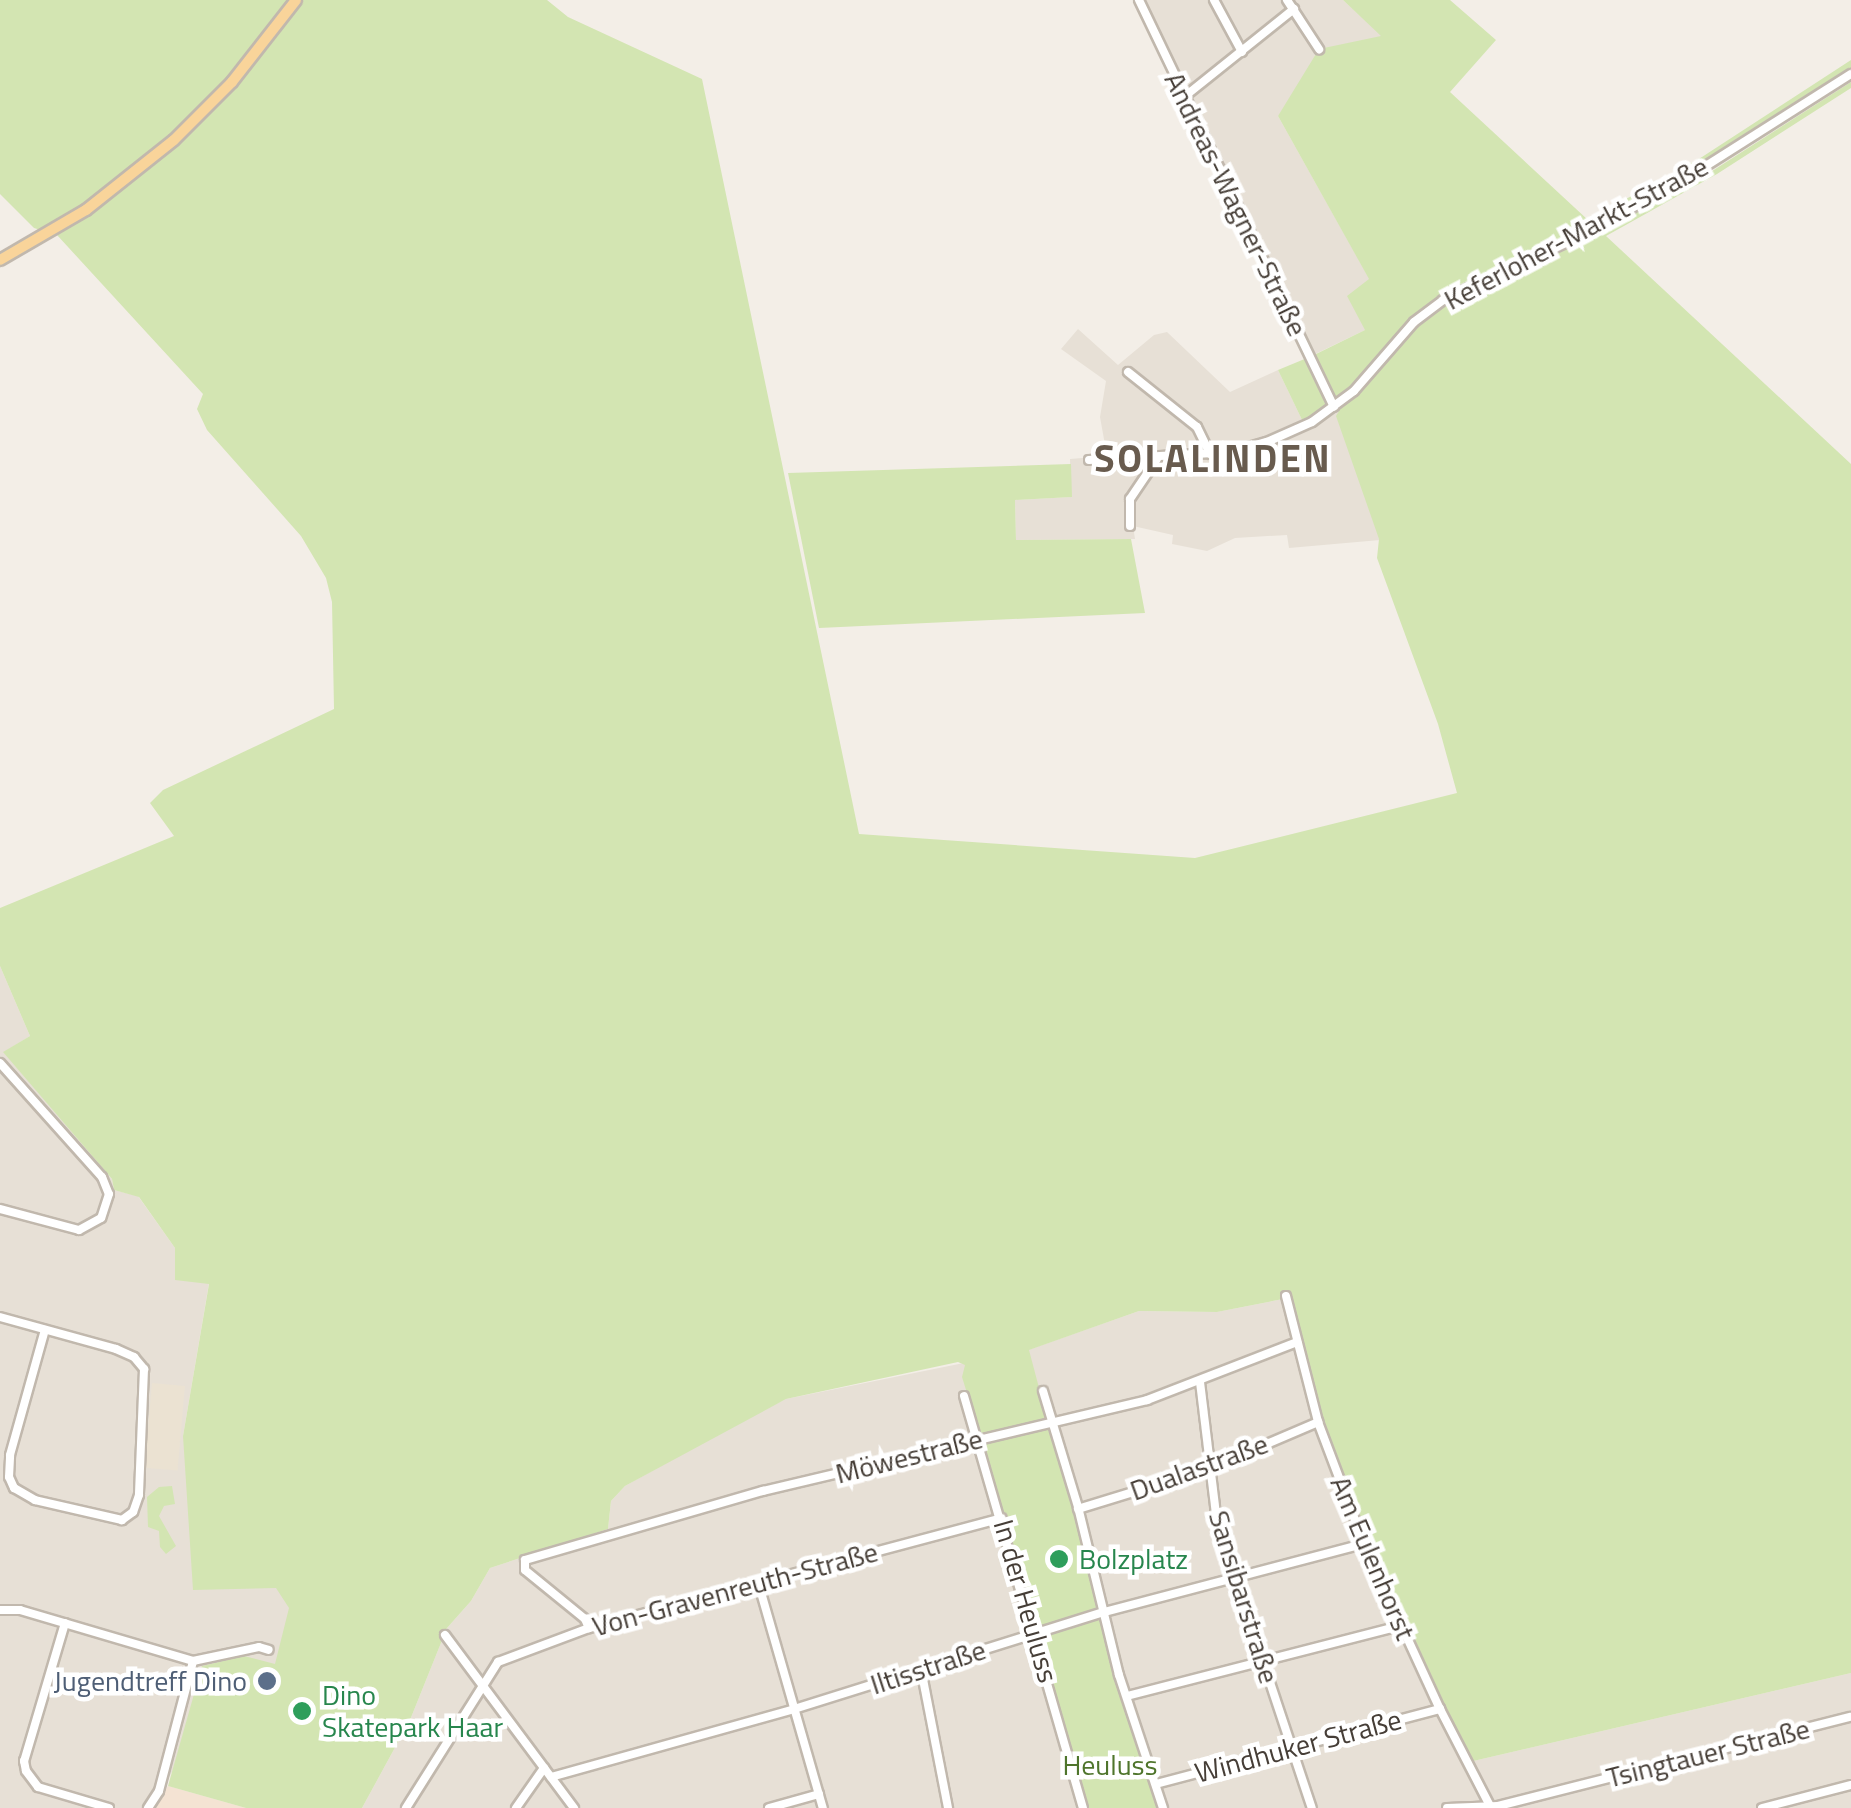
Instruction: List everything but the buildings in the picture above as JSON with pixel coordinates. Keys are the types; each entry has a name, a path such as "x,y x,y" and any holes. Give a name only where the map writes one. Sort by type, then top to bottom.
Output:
{"main road":[{"path":"0,260 86,210 164,149 242,71 296,0"}],"street":[{"name":"Andreas-Wagner-Straße","path":"1139,0 1334,407"},
{"path":"1214,0 1242,52"},
{"path":"1287,0 1319,49"},
{"path":"1184,97 1294,9"},
{"name":"Keferloher-Markt-Straße","path":"1089,460 1210,454 1268,442 1334,407 1366,379 1414,322 1443,300 1578,237 1688,178 1851,74"},
{"path":"1128,372 1196,428 1210,454"},
{"path":"1130,526 1130,499 1157,459"},
{"path":"0,1063 102,1177 109,1194 101,1218 79,1230 0,1209"},
{"name":"Am Eulenhorst","path":"1286,1296 1318,1422 1364,1544 1440,1709 1491,1807"},
{"path":"0,1317 125,1353 144,1370 139,1495 134,1512 122,1520 35,1500 14,1488 8,1477 10,1455 45,1330"},
{"name":"Möwestraße","path":"589,1628 585,1619 522,1566 531,1558 763,1491 1146,1400 1296,1342"},
{"name":"Sansibarstraße","path":"1200,1382 1208,1469 1232,1577 1294,1746 1312,1808"},
{"path":"1042,1391 1078,1509 1126,1696 1162,1808"},
{"name":"In der Heuluss","path":"964,1396 1082,1806"},
{"name":"Dualastraße","path":"1078,1509 1208,1469 1318,1422"},
{"name":"Von-Gravenreuth-Straße","path":"406,1808 498,1662 589,1628 1002,1518"},
{"name":"Iltisstraße","path":"551,1777 794,1709 1104,1612 1364,1544"},
{"path":"758,1582 823,1808"},
{"path":"0,1610 20,1610 193,1661 259,1647 269,1650"},
{"path":"65,1624 24,1762 26,1771 38,1787 109,1808"},
{"path":"1126,1696 1400,1626"},
{"path":"445,1636 574,1808"},
{"path":"148,1808 159,1791 193,1661"},
{"path":"922,1670 948,1808"},
{"name":"Windhuker Straße","path":"1156,1784 1440,1709"},
{"name":"Tsingtauer Straße","path":"1447,1808 1491,1807 1851,1716"},
{"path":"516,1808 544,1768"},
{"path":"1762,1808 1851,1786"},
{"path":"769,1808 818,1794"},
{"path":"1068,1808 1082,1806"}],"shaded area":[{"path":"1135,0 1343,0 1382,36 1278,116 1370,280 1365,330 1307,358"},
{"path":"1078,329 1118,365 1154,335 1167,332 1230,392 1278,370 1303,422 1336,401 1380,540 1289,548 1287,535 1235,538 1207,551 1172,544 1173,535 1133,526 1135,539 1016,540 1015,500 1071,497 1070,459 1107,456 1100,417 1106,381 1061,349"},
{"path":"0,966 30,1036 4,1052 112,1179 114,1190 138,1196 175,1248 209,1283 183,1436 277,1588 427,1591 174,1768 153,1808 0,1808"},
{"path":"1288,1298 1318,1410 1365,1539 1469,1762 1851,1673 1851,1808 362,1808 410,1720 447,1628 471,1601 490,1568 608,1529 611,1501 625,1486 749,1417 786,1399 1028,1350 1139,1311 1217,1312"},
{"path":"152,1383 185,1386 177,1471 145,1468"},
{"path":"168,1786 246,1808 153,1808"}],"green space":[{"path":"0,0 547,0 568,17 702,79 859,834 1195,858 1457,793 1438,724 1377,558 1379,539 1336,416 1339,411 1314,355 1365,330 1347,296 1369,279 1278,116 1319,49 1381,36 1343,0 1450,0 1496,40 1450,92 1588,220 1702,157 1851,60 1851,70 1839,79 1706,163 1591,223 1601,231 1706,175 1851,82 1851,88 1717,174 1606,236 1851,464 1851,1673 1469,1762 1365,1539 1318,1410 1288,1298 1217,1312 1139,1311 1029,1350 1047,1418 980,1435 962,1377 965,1365 958,1362 786,1399 625,1486 611,1501 608,1529 490,1568 471,1601 447,1628 410,1720 362,1808 246,1808 168,1786 202,1666 244,1656 275,1664 289,1608 276,1588 193,1590 183,1436 209,1284 175,1280 175,1248 139,1197 114,1190 112,1179 3,1052 30,1036 0,966 0,908 174,836 150,803 163,790 334,709 332,602 326,578 301,536 207,430 197,409 203,394 57,235 34,228 0,194"},
{"path":"1307,358 1326,405 1303,422 1278,370"},
{"path":"1071,464 1072,497 1015,500 1016,540 1131,539 1145,613 819,628 788,473"},
{"path":"1047,1427 1065,1475 1099,1607 1039,1627 1033,1622 984,1447 985,1443"},
{"path":"172,1486 175,1504 164,1506 159,1516 176,1546 166,1554 160,1547 159,1531 148,1527 147,1497 159,1487"},
{"name":"Heuluss","path":"1098,1618 1159,1808 1086,1808 1040,1640 1042,1635"}],"place":[{"name":"Bolzplatz","path":"1059,1559"},
{"name":"Jugendtreff Dino","path":"267,1681"},
{"name":"Dino Skatepark Haar","path":"302,1711"}],"district":[{"name":"SOLALINDEN","path":"1213,459"}]}
